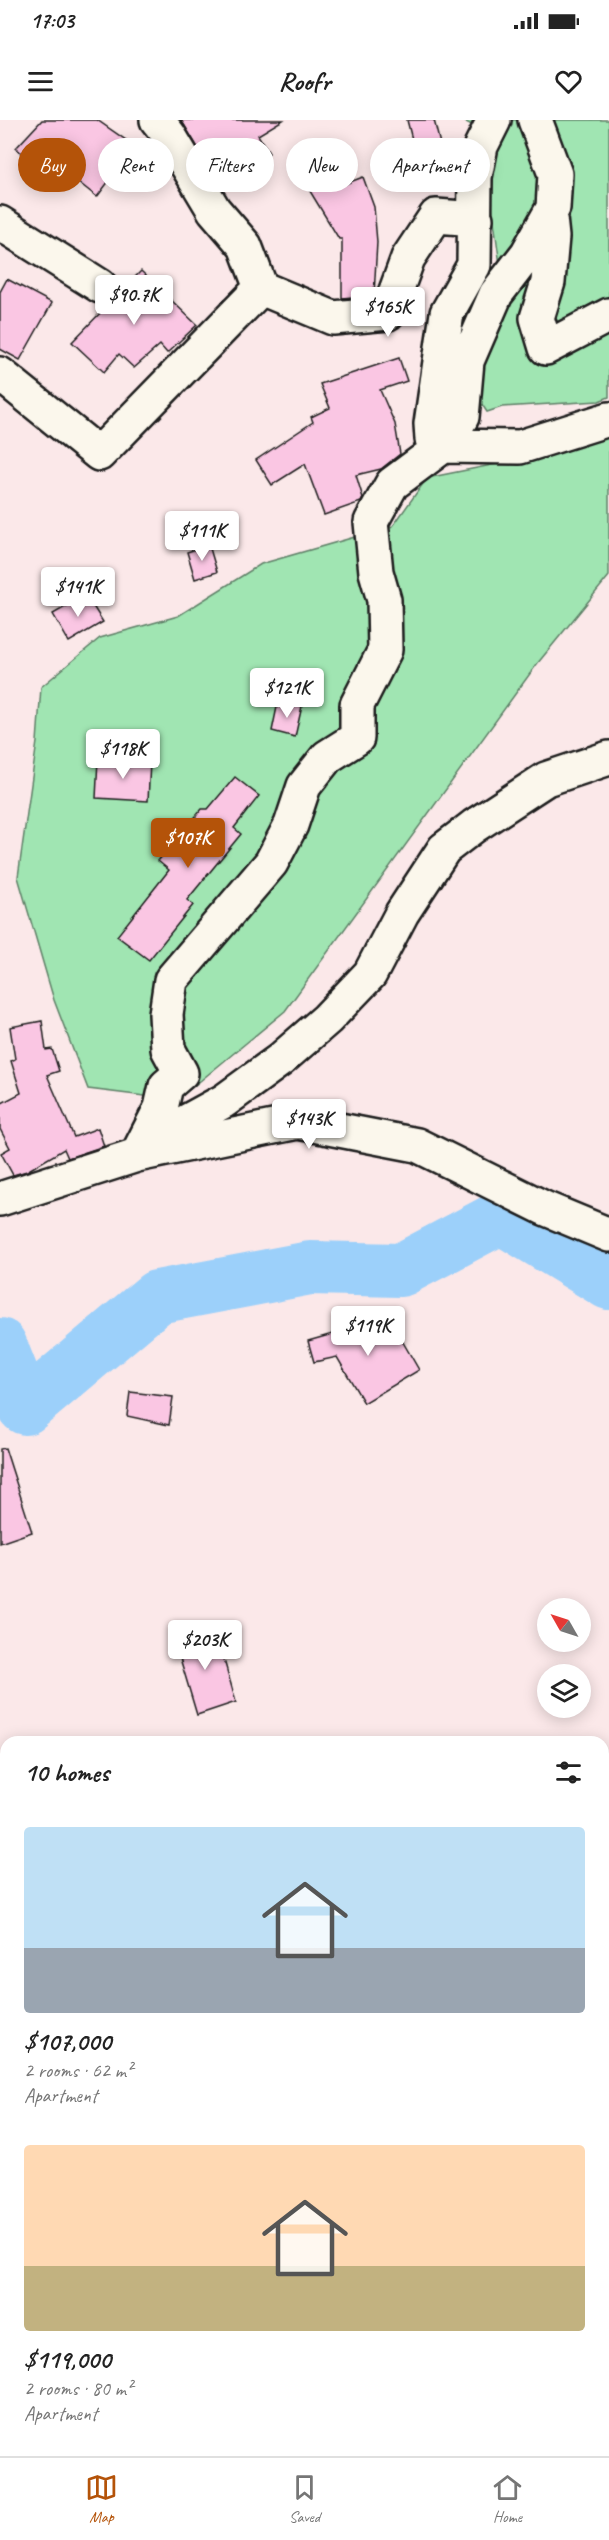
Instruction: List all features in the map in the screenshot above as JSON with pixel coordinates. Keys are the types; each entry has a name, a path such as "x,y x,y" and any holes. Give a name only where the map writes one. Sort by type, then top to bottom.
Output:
{"main road":[{"path":"157,120 169,135 214,210 245,246 261,288 333,318 388,312 408,258 436,216 476,219"},
{"path":"494,120 481,146 475,177 474,265 447,313 431,424 432,440 443,446 520,447 609,419"},
{"path":"137,1155 161,1108 166,1086 181,1073 168,1049 166,1014 171,980 271,863 291,825 304,786 327,757 357,738 357,705 385,650 384,600 376,572 371,522 392,484 443,446 462,417 467,362 496,294 527,254 550,216 553,208 555,174 535,120"},
{"path":"550,216 552,237 548,282 537,318 546,348 609,315"},
{"path":"0,223 100,286"},
{"path":"0,374 99,454 261,288"},
{"path":"137,1155 162,1135 224,1101 280,1060 327,1019 369,974 402,913 444,849 474,826 546,779 609,758"},
{"path":"0,1199 137,1155 298,1122 417,1145 544,1208 609,1235"}],"green space":[{"path":"462,120 609,120 609,397 599,401 502,407 487,412 475,394 505,301 490,192 490,138 478,138 474,126"},
{"path":"609,435 609,576 537,664 285,1011 177,1100 88,1089 54,1000 18,877 37,742 41,687 100,638 178,616 261,564 393,526 427,478 557,452"}],"building":[{"path":"42,120 97,120 123,138 98,138 98,192 101,192 97,197 86,188 86,138 25,138"},
{"path":"181,120 283,120 258,135 260,138 192,138"},
{"path":"407,120 434,120 438,138 412,138"},
{"path":"363,177 374,207 377,242 374,295 342,298 342,239 339,239 310,192 358,192 358,179"},
{"path":"141,271 197,325 167,353 160,345 134,368 119,354 104,372 72,342"},
{"path":"7,279 52,303 20,360 0,349 0,292"},
{"path":"399,358 407,381 380,390 395,424 400,454 381,469 356,475 363,498 361,502 324,515 305,464 272,485 256,460 313,422 311,417 330,408 320,384"},
{"path":"209,545 217,572 195,579 187,552"},
{"path":"86,595 103,622 69,642 53,614"},
{"path":"278,702 302,706 295,737 272,731"},
{"path":"98,759 150,762 148,801 96,798"},
{"path":"235,777 259,796 234,828 241,834 187,900 193,905 149,960 117,936 169,870 158,861 202,809 208,809"},
{"path":"42,1021 46,1050 52,1049 59,1071 47,1075 74,1137 98,1128 104,1146 68,1158 64,1149 27,1171 13,1175 1,1153 10,1148 0,1129 0,1104 21,1093 11,1061 15,1059 10,1027"},
{"path":"389,1318 419,1370 364,1403 337,1357 314,1362 308,1341"},
{"path":"130,1392 173,1397 169,1425 127,1416"},
{"path":"5,1448 32,1532 0,1543 0,1449"},
{"path":"215,1628 236,1702 197,1715 174,1638"}],"waterway":[{"path":"0,1345 25,1408 157,1297 310,1268 401,1270 501,1217 609,1283"}]}
